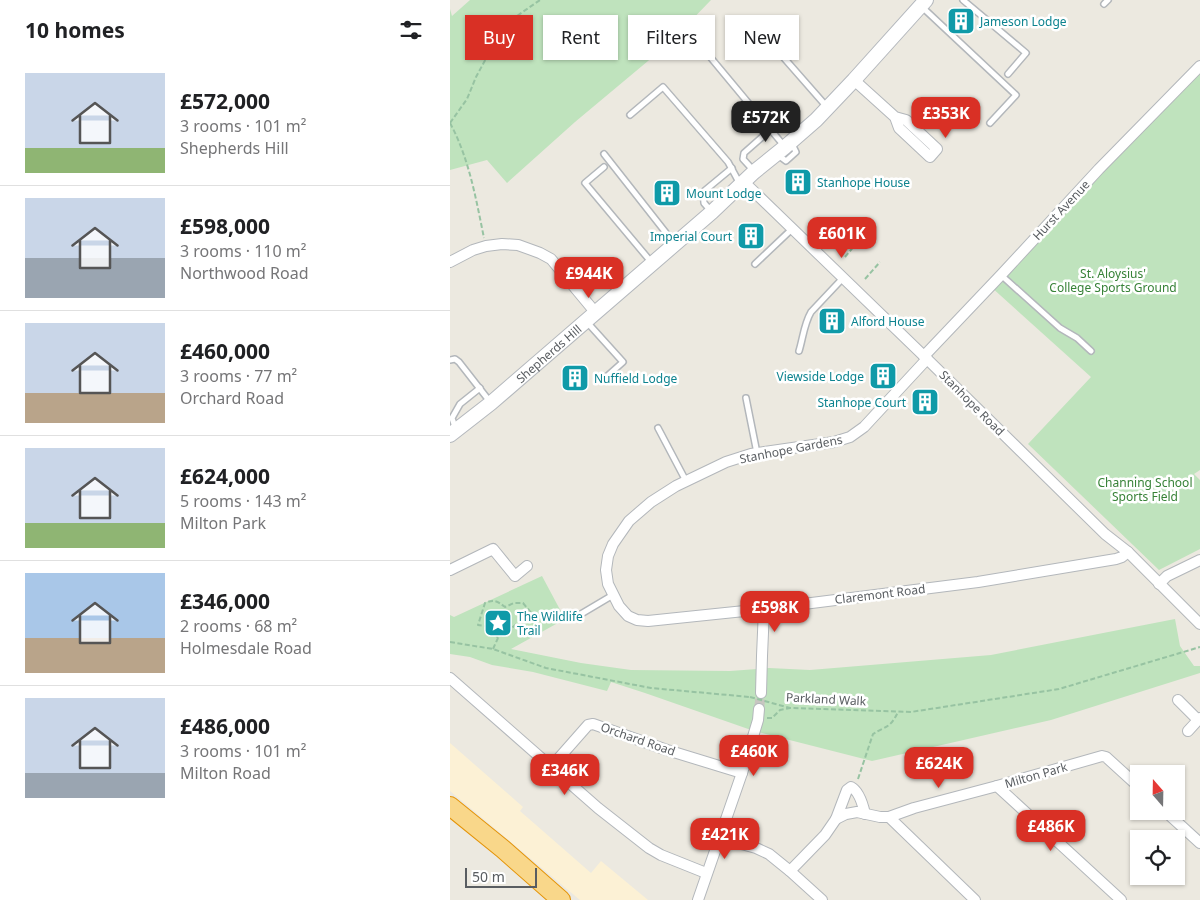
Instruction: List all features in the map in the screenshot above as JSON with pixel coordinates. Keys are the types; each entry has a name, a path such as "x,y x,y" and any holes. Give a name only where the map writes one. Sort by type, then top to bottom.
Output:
{"highway":[{"path":"450,806 561,900"}],"street":[{"name":"Shepherds Hill","path":"453,433 491,403 712,212 746,179 827,108 923,3"},
{"name":"Hurst Avenue","path":"926,357 1099,169 1200,66"},
{"path":"854,80 895,117"},
{"name":"Stanhope Road","path":"746,179 792,229 926,357 1105,534 1128,552 1200,624"},
{"path":"450,262 473,250 502,244 518,245 540,253 551,259 590,316"},
{"name":"Stanhope Gardens","path":"612,594 606,570 612,544 629,521 651,502 676,486 726,462 757,453 834,442 850,437 864,426 926,357"},
{"path":"450,570 493,548 515,576 527,566"},
{"name":"Claremont Road","path":"612,594 618,606 628,616 637,620 648,621 764,609 978,582 1122,558 1128,552"},
{"path":"1159,584 1167,576 1200,560"},
{"path":"761,693 764,609"},
{"path":"450,678 598,808 648,848 706,873"},
{"path":"1178,700 1199,719 1188,731"},
{"path":"698,900 742,773 758,714"},
{"name":"Orchard Road","path":"551,767 588,725 593,724 742,773"},
{"name":"Milton Park","path":"836,819 846,814 857,812 889,817 914,808 1102,756 1106,757 1130,779"},
{"path":"997,786 1121,900"},
{"path":"790,870 825,834 836,819 847,790 851,787 855,789 865,814"},
{"path":"889,817 975,900"},
{"path":"1176,820 1200,843"},
{"path":"720,838 770,854 822,900"}],"lane":[{"path":"963,0 1026,53 1008,74"},
{"path":"923,3 1016,95 990,123"},
{"path":"713,60 784,147"},
{"path":"785,60 827,108"},
{"path":"630,115 663,87 732,168 746,179"},
{"path":"746,179 743,159 744,152 770,130"},
{"path":"604,154 675,244"},
{"path":"604,167 584,183 652,263"},
{"path":"712,212 704,203 703,192 732,168"},
{"path":"755,264 792,229"},
{"path":"1001,275 1060,328 1077,338 1091,351"},
{"path":"798,351 803,340 810,312 844,278"},
{"path":"590,316 623,362 605,378"},
{"path":"450,360 455,359 459,362 491,403"},
{"path":"453,433 452,418 460,404 480,388"},
{"path":"746,398 757,453"},
{"path":"658,428 686,481"},
{"path":"581,614 612,594"}],"path":[{"path":"484,236 465,156 450,123 467,98 489,53 514,18 540,0"},
{"path":"845,257 855,245"},
{"path":"865,279 880,262"},
{"path":"492,649 498,638 521,621 529,622 533,615 523,603 514,603 505,607 499,602 491,600 484,603 478,624 490,627 498,638"},
{"name":"Parkland Walk","path":"450,642 492,649 546,668 642,687 750,697 790,708 911,712 1059,689 1200,648"},
{"path":"758,714 772,718 780,710 790,708"},
{"path":"855,789 874,734 890,726 898,712 911,712"}],"shaded area":[{"path":"450,743 523,807 520,811 591,873 601,861 648,900 580,900 450,791"}],"green space":[{"path":"470,0 711,0 697,15 628,15 628,60 649,60 575,122 507,183 487,160 450,170 450,9 452,16"},
{"name":"St. Aloysius' College Sports Ground","path":"1200,66 1200,470 1194,474 1200,480 1200,549 1159,570 1028,444 1091,377 990,286"},
{"path":"542,576 565,619 511,649 581,663 631,670 730,671 769,668 810,670 991,655 1175,619 1180,646 1194,666 1200,666 1200,673 1051,720 872,761 754,731 611,682 607,691 533,672 492,665 470,657 450,654 450,615 454,617"}],"tunnel":[{"path":"759,709 761,693"}],"place":[{"name":"Jameson Lodge","path":"961,21"},
{"name":"Stanhope House","path":"798,182"},
{"name":"Mount Lodge","path":"667,193"},
{"name":"Imperial Court","path":"751,236"},
{"name":"Alford House","path":"832,321"},
{"name":"Viewside Lodge","path":"883,376"},
{"name":"Nuffield Lodge","path":"575,378"},
{"name":"Stanhope Court","path":"925,402"},
{"name":"The Wildlife Trail","path":"498,623"}],"park label":[{"name":"Channing School Sports Field","path":"1145,489"}]}
